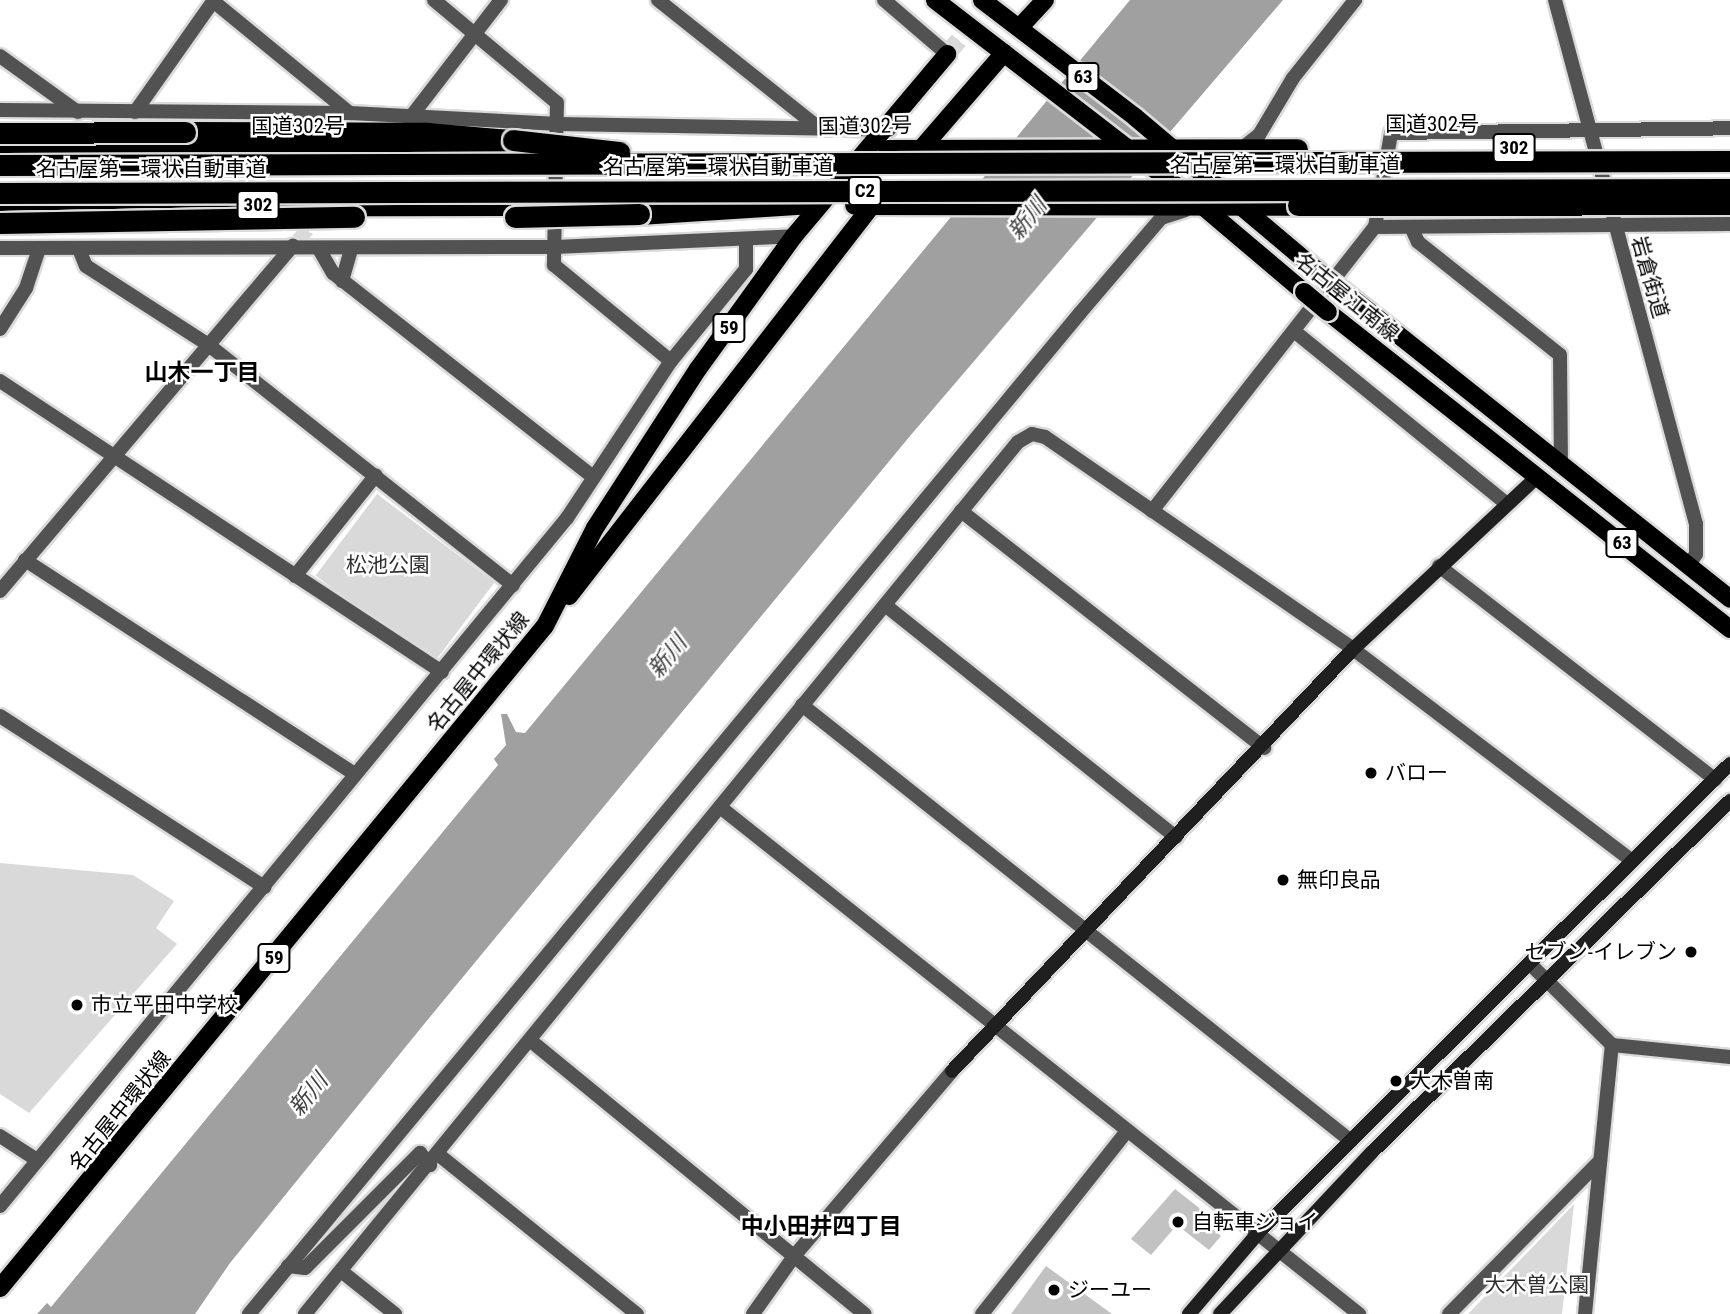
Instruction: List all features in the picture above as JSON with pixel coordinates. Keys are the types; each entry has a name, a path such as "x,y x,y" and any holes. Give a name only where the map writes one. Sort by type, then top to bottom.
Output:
{"highway":[{"path":"0,133 427,133 514,146"},
{"name":"国道302号","path":"0,149 514,146 624,152 888,140 930,149 1116,144 1173,150 1730,146"},
{"name":"名古屋第二環状自動車道","path":"0,165 1730,161"},
{"name":"名古屋第二環状自動車道","path":"0,193 1730,189"},
{"name":"302","path":"0,206 515,211 800,204 1730,204"},
{"path":"0,223 354,217 515,211"}],"main road":[{"name":"名古屋江南線","path":"935,0 1116,144 1200,204 1328,312 1730,629"},
{"name":"名古屋江南線","path":"982,0 1135,117 1320,273 1730,599"},
{"path":"1025,33 1045,0"},
{"name":"名古屋中環状線","path":"0,1288 545,626 639,455 794,236 888,140 947,54"},
{"path":"930,149 1008,57"},
{"path":"545,626 874,204"}],"street":[{"path":"135,113 213,0 350,113"},
{"path":"434,0 557,103 559,124 554,265 671,361"},
{"path":"409,120 501,0"},
{"path":"658,0 820,129"},
{"path":"884,0 947,54"},
{"path":"1240,150 1259,135 1293,78 1355,0"},
{"name":"岩倉街道","path":"1555,0 1613,224 1696,524 1696,554 1689,565"},
{"path":"0,56 78,112"},
{"path":"0,110 350,113 409,120 820,129 888,140"},
{"path":"0,139 51,112"},
{"path":"1152,511 1375,228 1387,142 1400,129 1730,128"},
{"path":"249,1314 1152,229 1161,219 1200,204"},
{"path":"1375,228 1730,224"},
{"path":"1412,229 1418,242 1560,355 1561,466"},
{"path":"0,248 294,245 319,249 555,247 746,241 794,236"},
{"path":"0,1206 264,887 354,773 513,585 593,477 671,361 746,269 746,241"},
{"path":"0,592 112,453 211,346 294,245"},
{"path":"342,281 351,248"},
{"path":"0,329 26,288 39,249"},
{"path":"79,249 86,266 211,346 513,585"},
{"path":"319,249 342,281 593,477"},
{"path":"740,275 758,287"},
{"path":"1294,331 1507,504"},
{"path":"0,381 442,672"},
{"path":"305,1314 435,1160 1018,442 1032,434 1045,437 1353,649 1632,861"},
{"path":"295,576 376,475"},
{"path":"753,1314 795,1255 952,1071 1084,931 1264,748 1353,649 1537,477"},
{"path":"961,512 1264,748"},
{"path":"25,560 354,773"},
{"path":"1439,566 1715,779"},
{"path":"885,605 1177,837"},
{"path":"802,705 1351,1141"},
{"path":"0,716 264,887"},
{"path":"1189,1314 1259,1232 1531,965 1730,764"},
{"path":"1220,1314 1278,1248 1730,801"},
{"path":"720,807 997,1024 1127,1131 1259,1232 1359,1314"},
{"path":"1531,965 1612,1045 1730,1057"},
{"path":"531,1041 865,1314"},
{"path":"1585,1314 1612,1045"},
{"path":"982,1314 1127,1131"},
{"path":"0,1136 37,1160"},
{"path":"288,1266 305,1268 420,1153 435,1160 637,1314"},
{"path":"1449,1314 1600,1161"},
{"path":"341,1271 395,1314"}],"green space":[{"name":"松池公園","path":"377,494 494,582 433,664 316,575"},
{"path":"0,863 133,875 174,901 156,928 177,944 29,1113 0,1094"},
{"name":"大木曽公園","path":"1574,1204 1562,1314 1468,1314"}],"water":[{"name":"新川","path":"1130,0 1283,0 910,436 425,1023 230,1263 195,1314 37,1314 47,1303 51,1307 498,765 494,759 506,745 501,714 507,714 516,732 525,733"}],"building":[{"name":"自転車ジョイ","path":"1175,1189 1212,1218 1207,1225 1221,1236 1209,1250 1177,1225 1151,1255 1131,1239"},
{"name":"ジーユー","path":"1046,1266 1112,1314 1011,1314"}],"tunnel":[{"path":"947,54 993,0"},
{"path":"298,240 320,216"}],"place":[{"name":"バロー","path":"1371,773"},
{"name":"無印良品","path":"1283,880"},
{"name":"セブン-イレブン","path":"1691,952"},
{"name":"市立平田中学校","path":"77,1005"},
{"name":"大木曽南","path":"1396,1081"},
{"name":"自転車ジョイ","path":"1178,1222"},
{"name":"ジーユー","path":"1054,1290"}],"district":[{"name":"山木一丁目","path":"202,373"},
{"name":"中小田井四丁目","path":"821,1227"}]}
